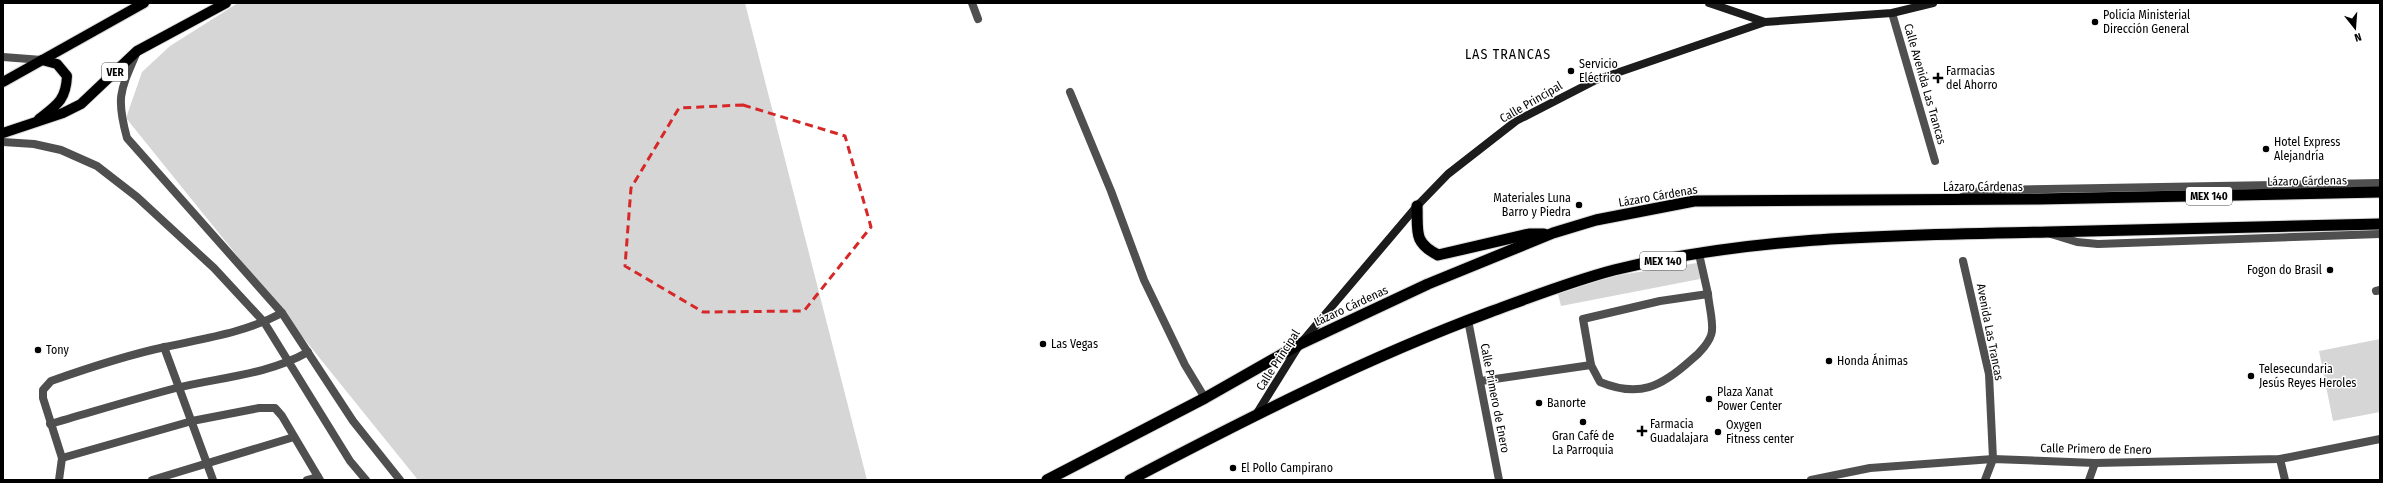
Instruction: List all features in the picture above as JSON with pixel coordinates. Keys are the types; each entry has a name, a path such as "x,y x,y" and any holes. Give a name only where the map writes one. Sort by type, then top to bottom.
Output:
{"highway":[{"name":"Lázaro Cárdenas","path":"1047,480 1205,398 1300,344 1428,284 1553,234 1596,220 1694,201 2038,199 2380,192"},
{"path":"1417,206 1418,238 1424,248 1438,255 1529,234 1553,234"},
{"name":"MEX 140","path":"1130,480 1257,413 1422,338 1539,294 1613,270 1754,245 1827,239 1964,232 2044,232 2380,224"}],"main road":[{"path":"3,82 144,3"},
{"path":"196,19 217,3"},
{"name":"VER","path":"3,133 29,126 63,113 81,104 137,51 226,3"},
{"path":"1709,3 1765,22"},
{"name":"Calle Principal","path":"1257,413 1300,344 1417,206 1448,174 1516,121 1596,80 1765,22 1892,13 1933,3"},
{"path":"29,126 60,103 66,90 67,76 57,64 42,60"}],"street":[{"path":"972,3 978,19"},
{"name":"Calle Avenida Las Trancas","path":"1892,13 1935,161"},
{"path":"137,51 123,83 119,100 127,138 282,313 353,421 400,480"},
{"path":"3,57 42,60"},
{"path":"1070,92 1111,191 1144,280 1185,365 1205,398"},
{"path":"3,142 34,144 61,150 97,166 137,197 214,268 264,322 350,461 366,480"},
{"path":"1958,200 1974,192 1992,190 2380,183"},
{"path":"2044,232 2076,242 2098,244 2380,234"},
{"path":"1699,254 1708,294 1712,332 1700,353 1674,375 1656,385 1634,390 1618,389 1600,382 1591,365 1583,319 1660,301 1708,294"},
{"name":"Avenida Las Trancas","path":"1963,261 1989,374 1993,459 1985,480"},
{"path":"59,480 62,458 43,398 43,390 51,381 164,347 207,340 264,322 282,313"},
{"name":"Calle Primero de Enero","path":"1468,320 1499,480"},
{"path":"164,347 178,388 207,462 212,480"},
{"path":"50,424 178,388 238,377 288,363 308,352"},
{"path":"1481,381 1591,365"},
{"path":"62,458 192,421 259,408 275,408 319,478 307,480"},
{"path":"152,480 207,462 294,437"},
{"name":"Calle Primero de Enero","path":"1811,480 1870,468 1993,459 2094,463 2280,460 2380,439"},
{"path":"2280,460 2285,480"},
{"path":"2089,480 2094,463"}],"highlighted area":[{"path":"743,105 845,136 871,227 804,311 703,312 625,266 631,188 679,108"}],"shaded area":[{"path":"238,3 745,3 867,480 418,480 126,118 142,72 170,46"},
{"path":"1697,263 1700,279 1561,306 1558,294 1613,276"},
{"path":"2380,339 2380,412 2333,421 2319,351"}],"place":[{"name":"Policía Ministerial Dirección General","path":"2095,22"},
{"name":"Servicio Eléctrico","path":"1571,71"},
{"name":"Farmacias del Ahorro","path":"1938,78"},
{"name":"Hotel Express Alejandría","path":"2266,149"},
{"name":"Materiales Luna Barro y Piedra","path":"1579,205"},
{"name":"Fogon do Brasil","path":"2330,270"},
{"name":"Las Vegas","path":"1043,344"},
{"name":"Tony","path":"38,350"},
{"name":"Honda Ánimas","path":"1829,361"},
{"name":"Telesecundaria Jesús Reyes Heroles","path":"2251,376"},
{"name":"Plaza Xanat Power Center","path":"1709,399"},
{"name":"Banorte","path":"1539,403"},
{"name":"Gran Café de La Parroquia","path":"1583,422"},
{"name":"Farmacia Guadalajara","path":"1642,431"},
{"name":"Oxygen Fitness center","path":"1718,432"},
{"name":"El Pollo Campirano","path":"1233,468"}],"district":[{"name":"LAS TRANCAS","path":"1508,54"}]}
